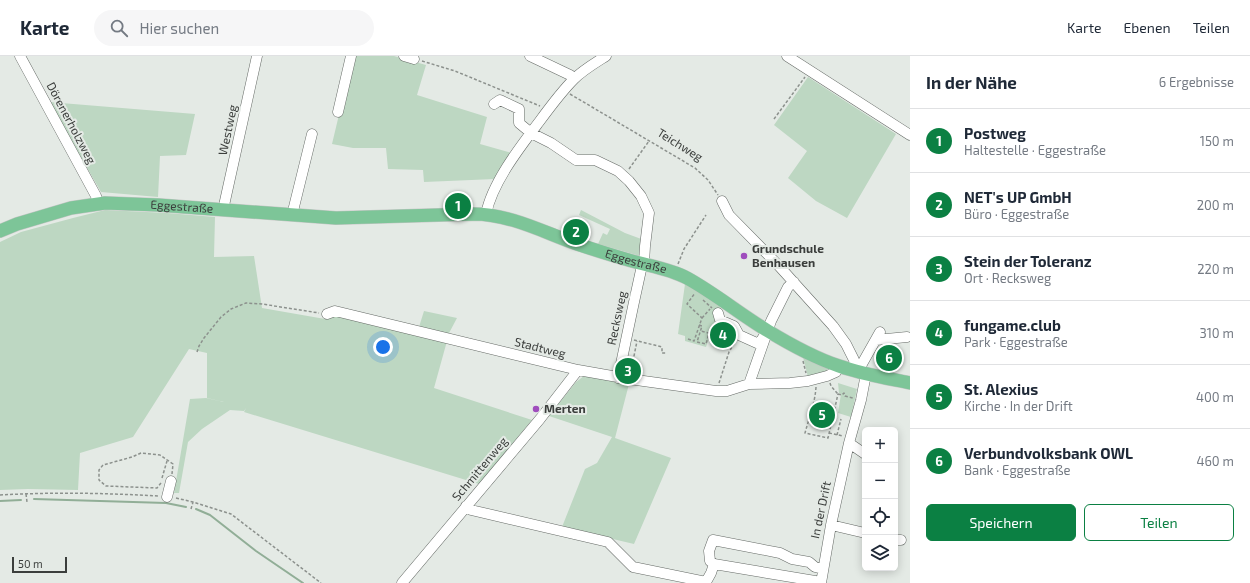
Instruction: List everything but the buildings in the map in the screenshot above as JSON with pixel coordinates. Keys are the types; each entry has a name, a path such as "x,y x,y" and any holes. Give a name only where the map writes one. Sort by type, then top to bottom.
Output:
{"main road":[{"name":"Eggestraße","path":"0,231 71,208 98,203 128,203 336,218 486,214 507,218 578,244 674,273 699,285 768,331 804,351 839,366 910,383"}],"street":[{"name":"Dörenerholzweg","path":"20,56 96,196 98,203"},
{"name":"Westweg","path":"224,210 257,56"},
{"path":"338,112 351,56"},
{"path":"404,56 414,59"},
{"path":"530,56 574,78"},
{"path":"486,214 492,196 504,173 548,110 574,78 606,56"},
{"path":"787,56 910,135"},
{"path":"494,104 500,100 519,109 519,123 531,133 551,143 576,160 595,160 604,163 624,175"},
{"path":"292,215 312,134"},
{"name":"Recksweg","path":"618,378 641,270 644,264 649,213 641,196 624,175"},
{"path":"722,201 728,215 779,266 833,326 846,344 860,372"},
{"path":"750,384 771,321 788,287 794,282"},
{"name":"Stadtweg","path":"327,314 335,311 578,370 618,378 716,391 727,391 750,384 790,383 811,380 836,372 839,366"},
{"path":"716,313 734,326 739,335 759,344 768,331"},
{"path":"860,372 878,336 907,337"},
{"name":"Schmittenweg","path":"402,583 540,419 578,370"},
{"name":"In der Drift","path":"821,583 830,525 861,400 860,372"},
{"path":"850,443 862,452"},
{"path":"167,497 171,482"},
{"path":"466,506 471,510 608,542 632,567 706,582 714,564"},
{"path":"830,525 862,532"},
{"path":"821,583 714,564 710,561 708,551 713,540 780,553 792,559 808,562 816,568 823,569"}],"path":[{"path":"414,59 455,71 548,110"},
{"path":"774,119 810,70"},
{"name":"Teichweg","path":"564,90 695,168 708,180 722,201"},
{"path":"624,175 649,140"},
{"path":"674,273 684,249 706,215"},
{"path":"695,294 687,304 702,318"},
{"path":"700,298 716,313"},
{"path":"198,352 199,346 204,338 221,316 231,309 246,303 327,314"},
{"path":"694,341 702,318 716,313"},
{"path":"711,338 716,313"},
{"path":"698,342 702,326 699,325"},
{"path":"688,339 706,344 709,333 701,331"},
{"path":"716,391 729,352 739,335"},
{"path":"626,339 662,347 662,353 666,353"},
{"path":"629,379 637,341"},
{"path":"804,351 802,357 811,380 817,387 806,433 828,438 838,394"},
{"path":"827,376 831,386 838,394"},
{"path":"838,394 842,395 844,393 845,396 861,400"},
{"path":"833,417 838,418"},
{"path":"837,435 841,419"},
{"path":"829,433 841,435"},
{"path":"167,460 161,484 157,488 106,486 99,480 99,470 103,465 141,453 160,455 173,464 171,482"},
{"path":"0,495 111,493 167,497 193,502 231,514 321,583"},
{"path":"26,494 27,502"},
{"path":"191,509 193,502"}],"green space":[{"path":"353,56 394,56 426,65 417,95 487,117 480,144 512,153 495,179 424,182 423,170 388,169 386,148 353,148 332,144"},
{"path":"808,77 896,134 847,218 816,201 788,178 807,151 774,125"},
{"path":"49,102 195,114 186,155 160,156 158,197 101,192"},
{"path":"105,210 215,217 214,257 254,256 262,308 325,319 336,316 447,341 434,388 532,420 479,484 244,412 246,408 244,411 230,410 202,429 188,442 179,493 174,493 190,399 206,398 224,402 207,398 207,353 189,349 133,437 80,453 78,490 0,490 0,242 21,232"},
{"path":"581,210 625,233 644,240 640,256 598,244 603,233 607,235 610,229 579,215"},
{"path":"685,284 699,291 720,307 706,347 685,341 685,336 678,334"},
{"path":"424,311 457,318 448,335 419,327"},
{"path":"803,357 827,367 827,371 808,377"},
{"path":"584,376 629,384 615,438 671,458 634,544 562,527 585,469 597,463 612,437 549,416 576,382"},
{"path":"838,383 857,389 851,417 838,413 841,394 839,393"}],"waterway":[{"path":"34,499 166,503 186,507"},
{"path":"0,501 21,500"},
{"path":"196,509 210,515 256,551 303,583"}],"place":[{"name":"Postweg","path":"458,206"},
{"name":"NET's UP GmbH","path":"576,232"},
{"name":"Grundschule Benhausen","path":"744,256"},
{"name":"fungame.club","path":"723,335"},
{"name":"Verbundvolksbank OWL","path":"889,358"},
{"name":"Stein der Toleranz","path":"628,371"},
{"name":"Merten","path":"536,409"},
{"name":"St. Alexius","path":"822,415"}]}
